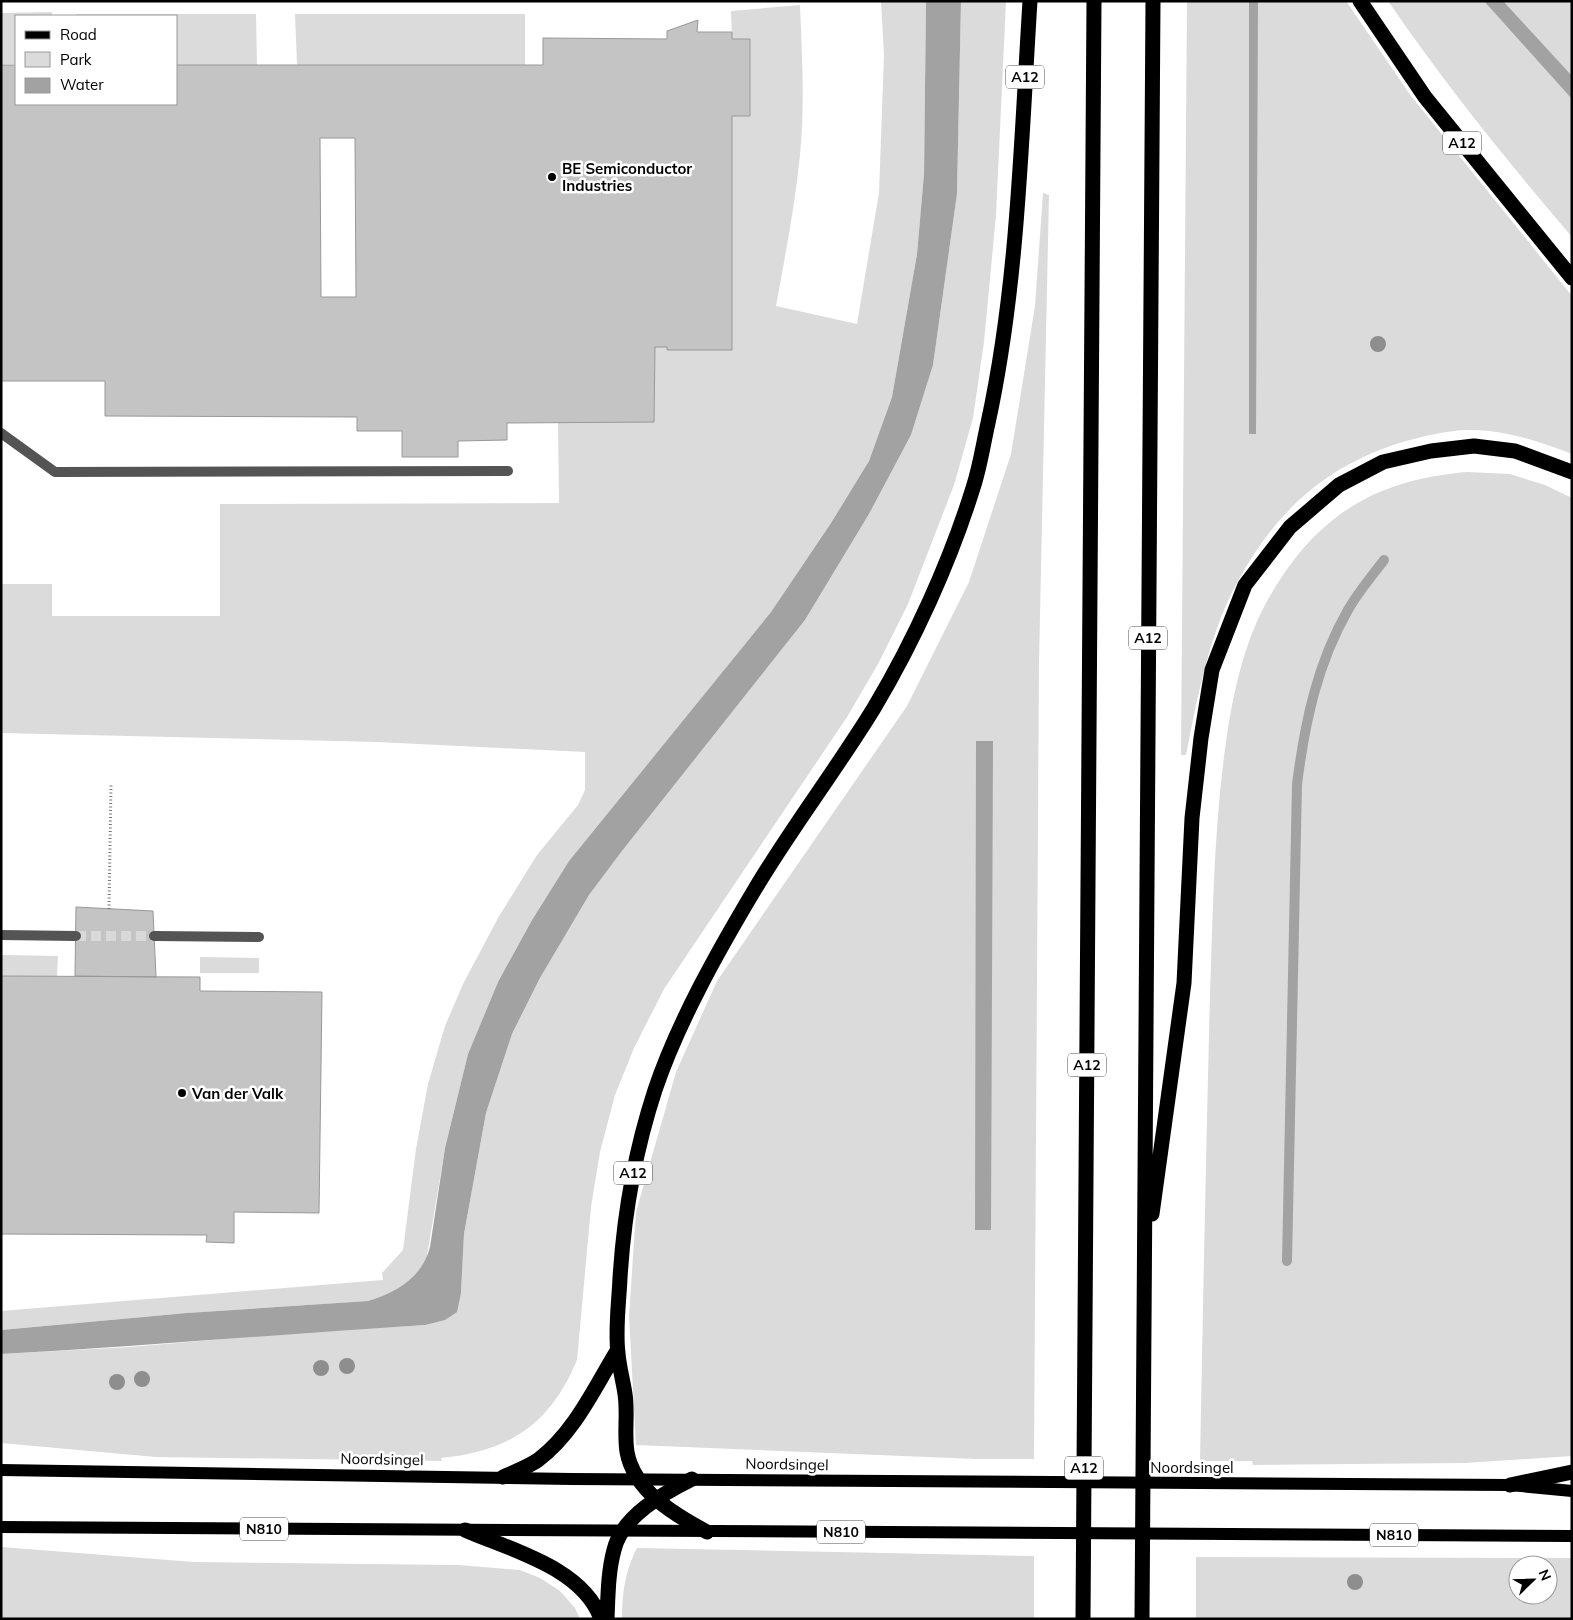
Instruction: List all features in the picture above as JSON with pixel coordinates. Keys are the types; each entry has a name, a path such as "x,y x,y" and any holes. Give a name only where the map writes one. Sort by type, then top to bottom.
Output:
{"highway":[{"name":"A12","path":"707,1532 674,1514 656,1498 639,1479 630,1463 627,1450 626,1399 618,1351 621,1264 632,1182 656,1088 698,996 755,889 808,805 873,709 903,654 947,557 974,486 1007,320 1030,1"},
{"name":"A12","path":"1083,1619 1094,1"},
{"name":"A12","path":"1142,1619 1153,1"},
{"name":"A12","path":"1360,1 1425,97 1572,278"},
{"name":"A12","path":"1143,1275 1184,983 1192,818 1201,738 1212,670 1245,585 1290,527 1339,485 1383,462 1431,451 1474,446 1515,451 1572,472"},
{"name":"A12","path":"503,1477 536,1461 559,1442 584,1407 618,1351"},
{"path":"1510,1485 1572,1472"},
{"path":"608,1619 609,1585 614,1548 623,1532 656,1498 692,1479"},
{"path":"466,1530 552,1567 571,1579 590,1599 601,1619"}],"main road":[{"name":"Noordsingel","path":"1,1470 639,1479 1510,1485 1572,1491"},
{"name":"N810","path":"1,1527 1572,1536"}],"street":[{"path":"1,433 55,472 508,472"},
{"path":"1,935 76,936"},
{"path":"154,936 259,937"}],"path":[{"path":"109,909 111,782"}],"green space":[{"path":"881,1 926,1 924,174 917,254 892,397 869,461 831,523 771,612 569,861 532,920 498,982 468,1054 445,1148 426,1262 401,1287 368,1301 187,1313 1,1330 1,1311 383,1280 382,1273 403,1250 416,1149 428,1084 445,1026 463,984 498,918 537,855 578,805 585,790 585,752 377,742 1,733 1,584 52,584 52,616 220,616 220,504 559,503 558,422 654,422 655,347 667,347 667,350 732,350 732,116 750,115 750,39 732,39 731,11 800,5 803,80 802,136 793,212 776,306 857,324 879,193 884,55"},
{"path":"961,1 1006,1 996,215 984,342 973,418 954,485 908,604 878,664 847,717 664,989 634,1048 615,1095 600,1152 591,1207 577,1360 554,1402 540,1418 524,1431 507,1441 487,1449 441,1458 442,1461 156,1457 1,1443 1,1354 129,1347 294,1333 425,1325 461,1293 464,1234 486,1113 512,1034 540,978 589,895 805,620 869,514 911,435 933,365 957,194"},
{"path":"1187,1 1346,1 1411,96 1572,296 1572,454 1533,440 1507,434 1479,430 1450,431 1406,441 1352,462 1308,492 1271,531 1239,579 1212,643 1186,755 1181,755"},
{"path":"1388,1 1572,1 1572,237 1477,122"},
{"path":"52,12 52,15 15,15 15,64 1,64 1,13"},
{"path":"256,14 257,65 178,65 178,15 76,15"},
{"path":"295,14 525,14 525,65 297,65"},
{"path":"1043,193 1049,195 1039,662 1034,1459 976,1459 636,1445 629,1316 636,1212 676,1072 717,981 907,706 969,582 1011,454 1035,306"},
{"path":"1467,472 1510,474 1545,485 1572,498 1572,1456 1465,1463 1253,1465 1252,1461 1200,1461 1210,994 1215,868 1226,742 1240,671 1251,636 1266,603 1284,573 1325,526 1348,509 1374,495 1402,484 1433,476"},
{"path":"1,955 58,956 57,976 1,976"},
{"path":"200,957 259,958 259,973 200,973"},
{"path":"1,1547 194,1562 459,1565 520,1570 540,1578 560,1591 575,1608 580,1619 1,1619"},
{"path":"637,1548 1034,1556 1034,1619 622,1619 625,1582"},
{"path":"1196,1557 1508,1558 1508,1605 1558,1605 1558,1558 1572,1558 1572,1619 1196,1619"}],"water":[{"path":"926,1 961,1 957,194 933,365 911,435 869,514 805,620 589,895 540,978 512,1034 486,1113 464,1234 461,1293 457,1312 445,1320 425,1325 1,1354 1,1330 187,1313 368,1301 398,1288 415,1275 421,1267 430,1247 445,1148 468,1054 498,982 532,920 569,861 771,612 831,523 869,461 892,397 917,254 924,174"},
{"path":"1249,1 1258,1 1256,434 1249,434"},
{"path":"1484,1 1503,1 1572,76 1572,99"},
{"path":"976,741 993,741 991,1230 975,1230"}],"building":[{"path":"698,20 697,32 732,32 732,39 750,39 750,116 732,116 732,350 667,350 667,347 655,347 654,422 507,423 507,440 458,441 458,457 402,457 402,431 357,431 357,417 105,416 105,381 1,381 1,65 15,65 15,105 178,105 178,65 543,65 543,38 667,39 667,31","holes":["320,138 355,138 356,297 321,297"]},
{"path":"76,907 153,911 156,977 75,976"},
{"path":"1,976 200,977 200,991 322,992 319,1213 234,1212 234,1243 206,1242 207,1235 1,1234"}],"waterway":[{"path":"1287,1261 1297,784 1308,716 1328,651 1352,603 1384,560"}],"tunnel":[{"path":"76,936 154,936"}],"place":[{"name":"BE Semiconductor Industries","path":"552,177"},
{"name":"Van der Valk","path":"182,1093"}]}
